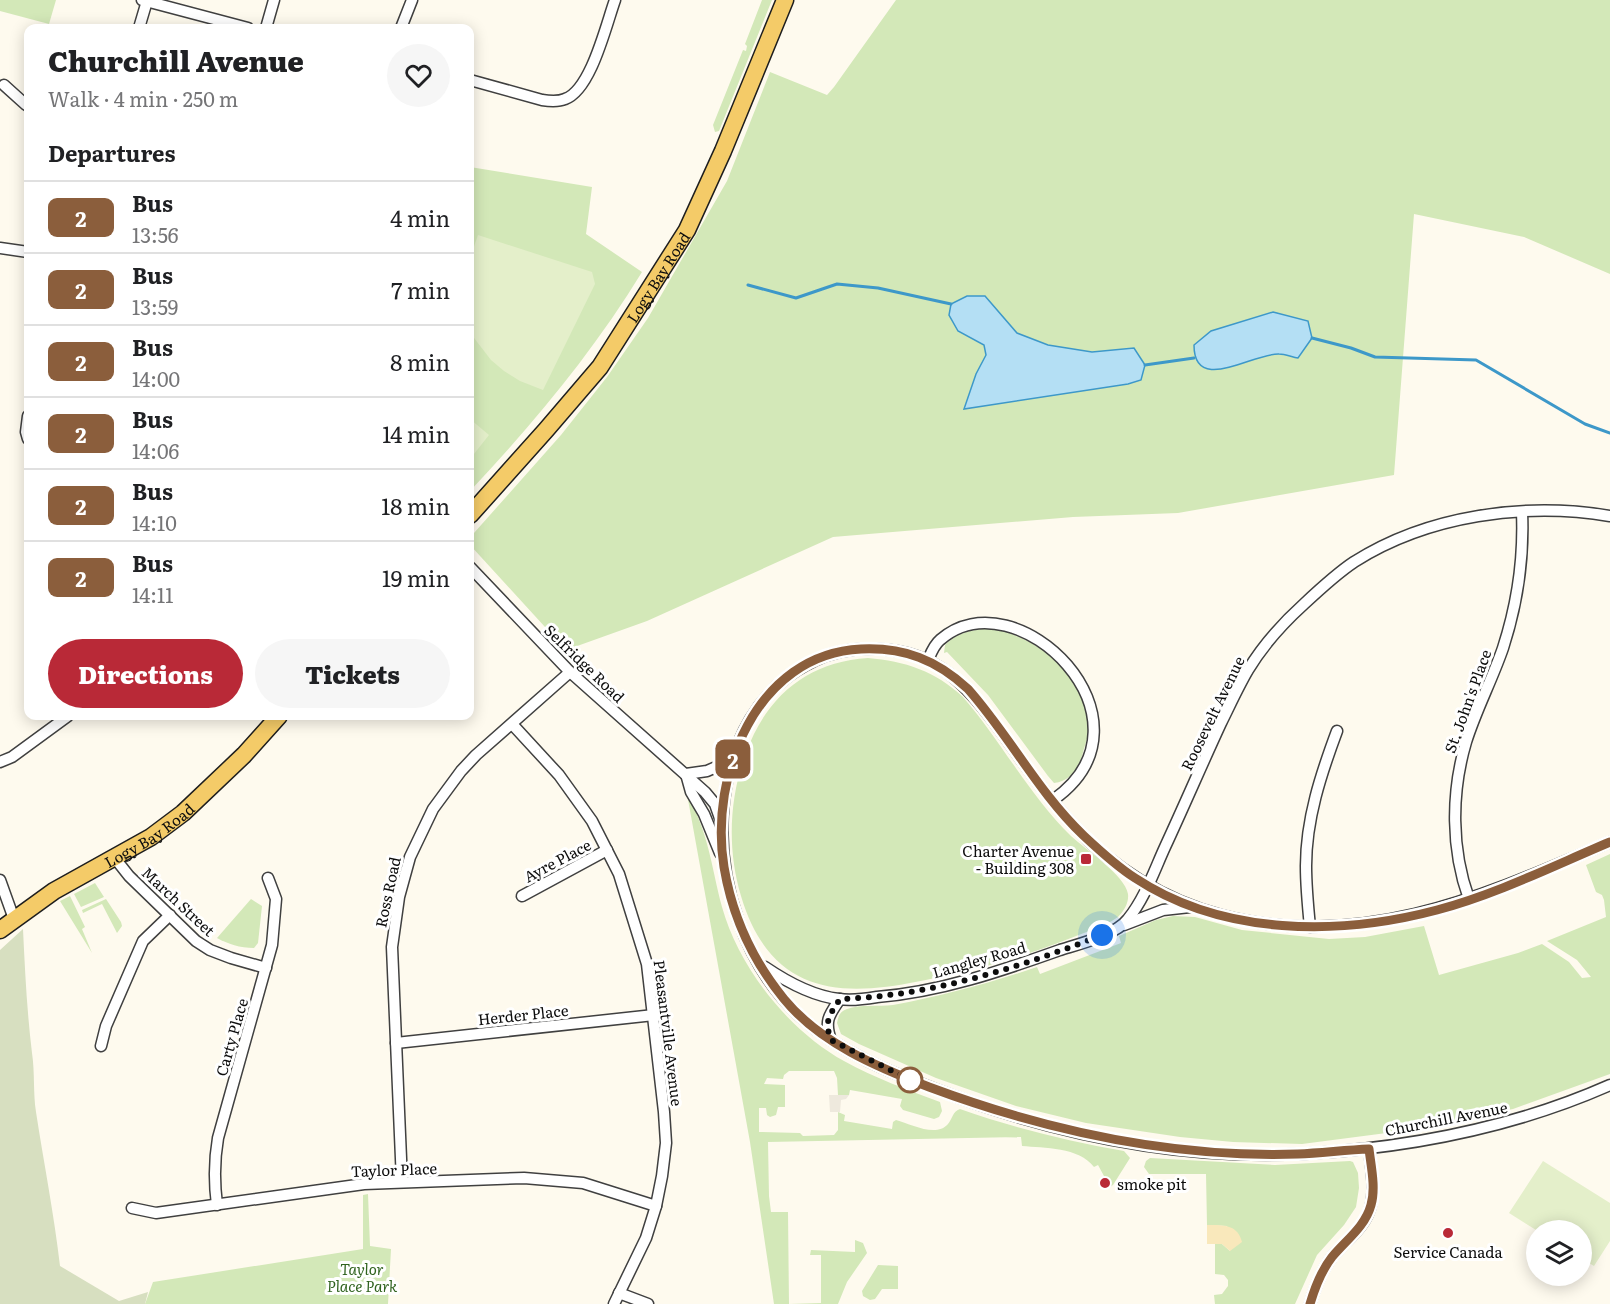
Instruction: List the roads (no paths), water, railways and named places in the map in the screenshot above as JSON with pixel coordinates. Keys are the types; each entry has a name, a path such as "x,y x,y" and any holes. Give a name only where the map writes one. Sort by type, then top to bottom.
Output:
{"main road":[{"name":"Logy Bay Road","path":"474,511 600,367 687,230 723,151 785,0"},
{"name":"Logy Bay Road","path":"0,930 54,891 151,837 183,813 244,755 275,720"}],"street":[{"path":"267,24 274,0"},
{"path":"403,24 412,0"},
{"path":"474,81 542,100 565,99 575,93 589,73 615,0"},
{"path":"140,24 145,1 233,24"},
{"path":"4,85 24,104"},
{"path":"0,248 24,251"},
{"name":"St. John's Place","path":"1469,899 1461,877 1455,840 1458,773 1467,741 1503,647 1519,579 1523,535 1522,512"},
{"name":"Roosevelt Avenue","path":"1148,885 1248,669 1289,618 1323,586 1353,563 1387,543 1441,524 1491,513 1586,512 1610,516"},
{"name":"Selfridge Road","path":"474,571 570,672 711,797 722,827"},
{"path":"928,660 940,640 969,625 983,622 1011,628 1028,635 1044,644 1073,670 1089,700 1094,730 1092,745 1079,775 1068,789 1053,800"},
{"path":"723,862 722,827 732,760 758,706 785,679 813,661 839,653 870,649 898,651 928,660 954,676 974,696 1053,800 1084,836 1127,873 1195,907 1217,915 1252,922 1310,927 1381,922 1438,910 1508,885 1610,842"},
{"name":"Ross Road","path":"402,1182 392,947 399,897 410,857 424,825 446,789 476,755 570,672"},
{"path":"0,762 12,757 63,720"},
{"name":"Pleasantville Avenue","path":"512,724 577,798 607,850 628,898 647,964 662,1075 666,1143 656,1206 642,1246 614,1304"},
{"path":"1310,927 1306,866 1307,842 1311,814 1337,731"},
{"path":"686,774 707,771 732,760"},
{"name":"Selfridge Road","path":"686,774 691,792 704,814 723,862"},
{"name":"Ayre Place","path":"522,896 607,850"},
{"name":"March Street","path":"114,857 129,876 196,941 210,950 231,958 267,968"},
{"name":"Churchill Avenue","path":"723,862 741,928 760,964 791,1007 809,1024 831,1040 905,1078 1038,1124 1090,1136 1146,1145 1222,1153 1298,1154 1369,1149 1508,1122 1610,1085"},
{"name":"Carty Place","path":"217,1205 214,1159 218,1138 267,968 275,924 276,899 268,878"},
{"path":"0,880 14,919"},
{"path":"1121,926 1130,916 1148,885"},
{"name":"Langley Road","path":"760,964 786,981 804,989 840,999 893,996 1006,969 1079,944 1163,910 1195,907"},
{"path":"101,1046 106,1026 137,952 143,941 170,915"},
{"path":"831,1040 827,1021 840,999"},
{"name":"Herder Place","path":"396,1043 654,1015"},
{"path":"1310,1304 1316,1285 1332,1258 1368,1215 1372,1195 1369,1149"},
{"name":"Taylor Place","path":"132,1208 156,1213 364,1184 524,1178 583,1183 656,1206"},
{"path":"619,1293 648,1304"}],"water":[{"path":"967,296 985,296 1017,333 1048,345 1092,352 1134,348 1145,365 1141,380 1128,384 964,409 976,374 986,355 984,345 958,331 949,315 951,304"},
{"path":"1273,312 1308,321 1312,338 1298,358 1281,354 1268,355 1214,370 1204,367 1197,360 1194,345 1211,331"}],"waterway":[{"path":"748,285 796,298 837,284 878,288 951,304"},
{"path":"1312,338 1375,357 1476,360 1585,424 1610,433"},
{"path":"1145,365 1194,358"}],"place":[{"name":"Charter Avenue - Building 308","path":"1086,859"},
{"name":"smoke pit","path":"1105,1183"},
{"name":"Service Canada","path":"1448,1233"}],"park label":[{"name":"Taylor Place Park","path":"362,1276"}]}
